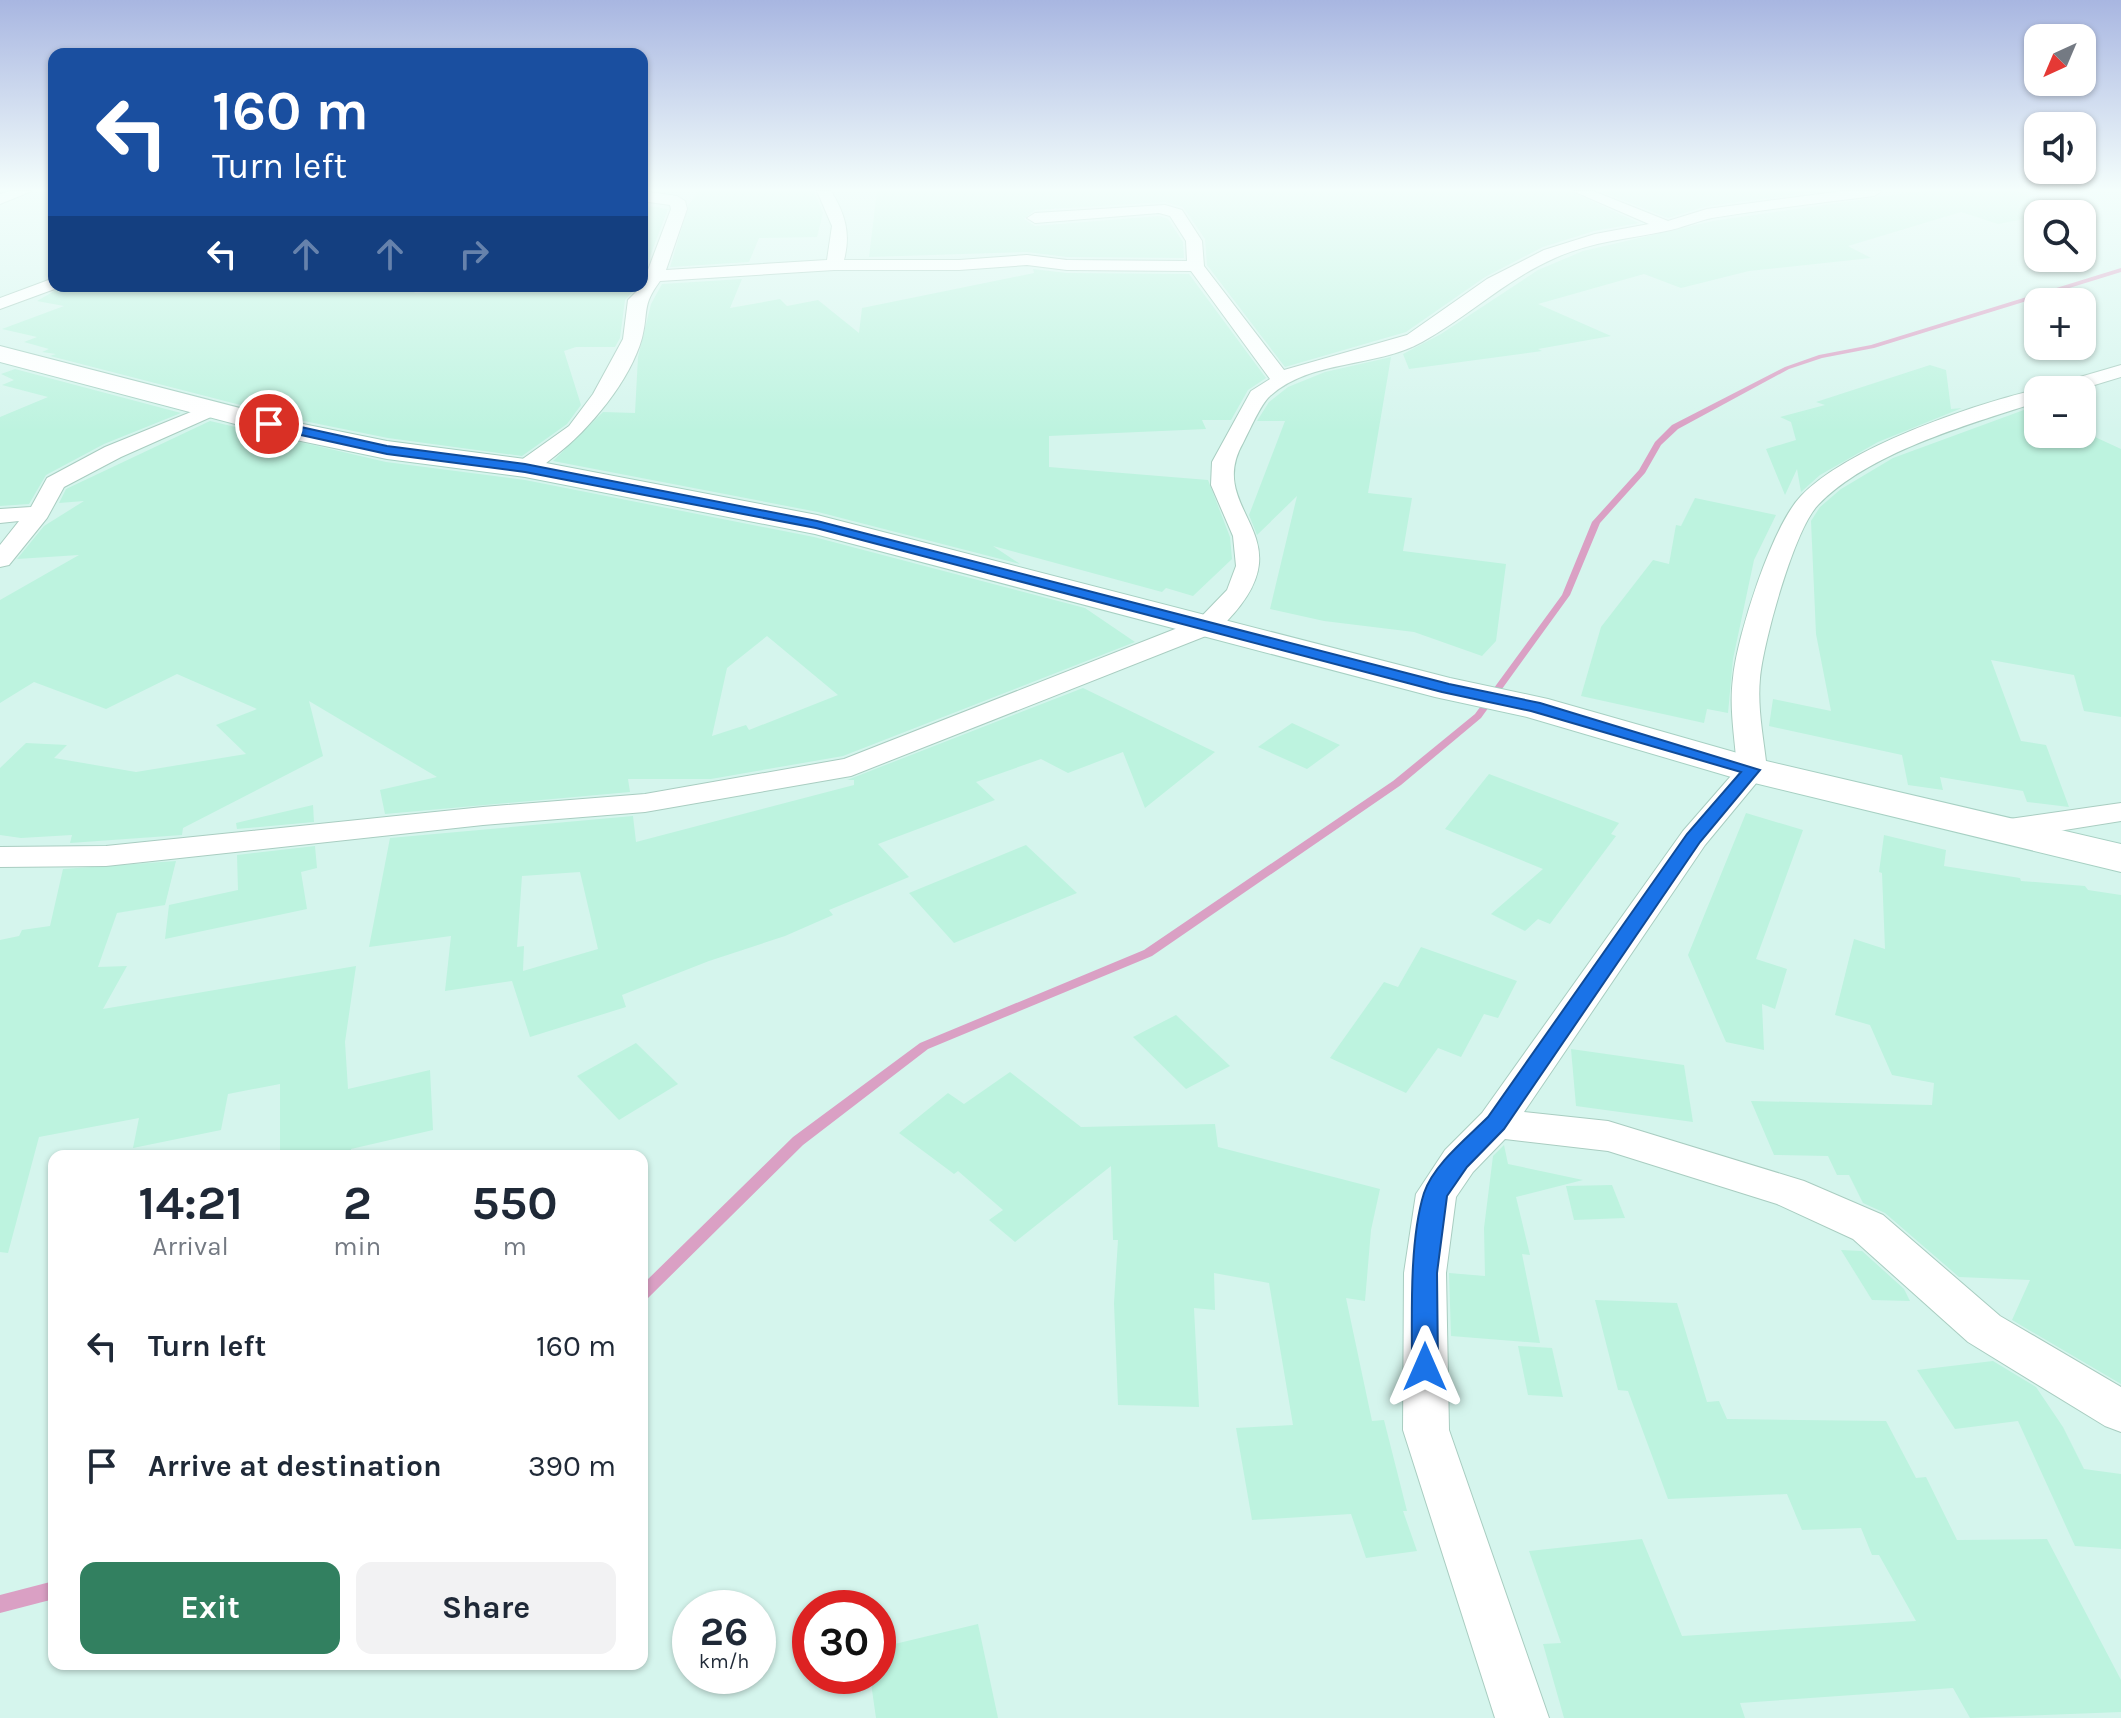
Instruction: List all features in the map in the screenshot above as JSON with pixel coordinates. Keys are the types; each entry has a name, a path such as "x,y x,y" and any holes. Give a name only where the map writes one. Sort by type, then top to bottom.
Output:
{"main road":[{"path":"0,354 387,450 525,468 817,525 1448,689 1534,707 1752,770 2121,858"}],"street":[{"path":"648,285 657,271"},
{"path":"655,276 734,271"},
{"path":"1200,271 1281,380"},
{"path":"0,857 106,856 483,816 645,803 851,767 1207,626 1238,597 1246,579 1248,550 1240,522 1223,490 1224,458 1254,409 1258,395 1281,380 1414,339 1493,283 1516,271"},
{"path":"0,304 48,285"},
{"path":"525,468 576,430 602,395 632,339 637,300 643,292"},
{"path":"2096,378 2121,371"},
{"path":"1522,1718 1426,1430 1425,1273 1436,1194 1459,1161 1496,1123 1694,838 1752,770 1746,677 1774,577 1805,505 1829,484 1884,455 1931,433 2024,400"},
{"path":"0,560 39,513 55,483 113,452 213,409"},
{"path":"0,516 39,513"},
{"path":"2002,830 2121,812"},
{"path":"1496,1123 1608,1136 1790,1192 1868,1227 1984,1329 2121,1411"}],"shaded area":[{"path":"0,271 48,271 48,292 648,292 648,271 2121,271 2121,1718 0,1718"}],"building":[{"path":"1212,271 1496,271 1406,332 1285,367"},
{"path":"1536,271 1748,271 1681,288 1644,274 1538,304 1611,336 1538,349 1542,351 1409,369 1403,354 1441,334"},
{"path":"1034,273 1189,274 1266,378 1248,390 1231,420 1202,420 1206,429 1049,436 1049,467 1208,480 1230,537 1232,559 1193,596 1166,588 1162,592 993,546 1020,564 818,512 553,461 603,412 635,413 638,357 651,304 662,284 742,279 730,308 780,299 787,306 818,300 859,333 862,308"},
{"path":"53,292 632,292 625,300 620,338 615,347 576,347 564,351 581,405 567,424 522,456 388,438 299,420 50,356 56,354 42,352 49,349 24,342 37,337 2,329 64,306 37,301"},
{"path":"1391,357 1368,493 1412,498 1403,551 1506,564 1496,641 1482,656 1414,632 1324,621 1270,609 1297,496 1257,535 1249,515 1285,421 1257,421 1269,402 1288,387 1325,372"},
{"path":"1930,365 1946,370 1951,409 1962,408 1878,442 1820,475 1801,492 1797,469 1785,495 1766,449 1796,440 1791,422 1780,417 1825,405 1816,402"},
{"path":"15,369 181,413 104,444 46,475 29,504 0,506 0,417 48,397 2,385 14,380 1,374"},
{"path":"2024,410 2024,448 2096,448 2096,437 2121,449 2121,717 2084,711 2074,675 1991,660 2021,741 2046,745 2069,807 2027,802 2023,791 1940,777 1943,790 1908,785 1902,755 1769,726 1773,699 1831,711 1816,634 1811,521 1820,507 1841,489 1893,458"},
{"path":"210,421 386,462 525,480 814,537 1085,608 1135,642 843,756 711,779 628,779 630,792 385,814 380,790 437,777 309,701 323,756 183,828 182,835 70,843 72,835 21,838 0,835 0,768 26,743 67,745 54,758 136,772 246,754 216,725 257,709 177,674 106,709 34,682 0,703 0,600 79,555 17,559 44,526 84,501 59,503 66,489","holes":["767,636 838,695 749,730 746,725 712,736 727,668"]},
{"path":"1695,498 1776,515 1754,560 1733,659 1728,713 1707,709 1704,723 1581,696 1601,627 1653,560 1669,564 1676,525 1681,526"},
{"path":"1083,688 1215,752 1145,808 1123,752 1068,773 1041,759 976,782 995,800 878,844 909,877 829,910 833,915 785,936 622,995 626,1007 530,1037 512,981 445,991 451,936 369,947 390,838 633,816 636,842 854,785 854,780 847,780","holes":["580,872 598,949 523,971 524,946 517,947 522,876"]},
{"path":"1292,723 1340,745 1307,769 1258,747"},
{"path":"1489,774 1619,823 1611,834 1616,836 1550,924 1538,919 1525,931 1491,914 1543,869 1445,829"},
{"path":"313,805 314,822 237,829 236,823"},
{"path":"1746,813 1803,830 1756,959 1787,969 1775,1009 1762,1004 1764,1050 1726,1042 1688,955"},
{"path":"1884,835 1946,850 1944,866 2020,878 2021,881 2085,886 2088,890 2121,895 2121,1384 2012,1320 2030,1280 1959,1277 1885,1213 1863,1203 1849,1175 1837,1175 1828,1156 1774,1155 1751,1101 1932,1105 1934,1083 1892,1075 1870,1025 1835,1015 1854,939 1885,949 1882,873 1879,872"},
{"path":"1026,845 1077,893 954,943 909,893"},
{"path":"315,846 317,868 301,872 307,909 165,939 169,905 238,890 237,855"},
{"path":"176,861 165,905 117,913 98,967 127,966 103,1009 356,966 345,1042 348,1089 430,1070 433,1130 351,1150 280,1150 280,1084 228,1094 221,1130 133,1148 139,1118 39,1137 8,1253 0,1252 0,940 19,936 22,930 50,926 63,869"},
{"path":"1421,947 1517,981 1498,1018 1484,1014 1461,1057 1438,1048 1406,1093 1330,1058 1384,982 1398,987"},
{"path":"1176,1015 1230,1066 1186,1089 1133,1037"},
{"path":"636,1043 678,1084 619,1120 577,1076"},
{"path":"1571,1049 1684,1065 1693,1122 1576,1106"},
{"path":"1010,1072 1081,1127 1215,1124 1218,1147 1380,1189 1371,1230 1365,1301 1346,1298 1372,1421 1384,1420 1407,1511 1403,1511 1417,1551 1366,1558 1351,1514 1252,1520 1236,1428 1293,1425 1269,1283 1214,1273 1215,1310 1194,1308 1199,1407 1118,1405 1114,1303 1118,1240 1113,1240 1111,1166 1015,1242 989,1220 1003,1210 958,1171 954,1174 899,1133 948,1093 964,1104"},
{"path":"1504,1145 1508,1164 1583,1180 1516,1197 1530,1255 1522,1254 1540,1343 1451,1336 1449,1273 1485,1276 1484,1228 1493,1156"},
{"path":"1612,1185 1625,1218 1574,1220 1566,1186"},
{"path":"1841,1250 1862,1251 1904,1289 1910,1301 1872,1300"},
{"path":"1595,1300 1677,1303 1707,1402 1719,1401 1727,1419 1886,1421 1916,1478 1926,1477 1957,1540 2047,1539 2121,1680 2121,1712 1970,1718 1953,1688 1740,1703 1745,1718 1564,1718 1543,1644 1561,1643 1529,1551 1642,1539 1682,1636 1916,1621 1879,1555 1872,1555 1861,1528 1802,1530 1787,1494 1668,1499 1628,1391 1618,1390"},
{"path":"1518,1346 1552,1348 1563,1397 1528,1395"},
{"path":"1993,1361 2036,1387 2063,1427 2084,1469 2121,1474 2121,1549 2075,1546 2018,1421 1955,1429 1917,1370"},
{"path":"978,1624 998,1718 876,1718 873,1694 896,1694 896,1644"}],"waterway":[{"path":"648,1289 798,1141 924,1046 1148,953 1397,783 1478,716 1566,595 1596,522 1642,471 1658,444 1675,427 1787,368 1821,356 1872,347 2117,271"},
{"path":"0,1604 48,1592"}],"route":[{"path":"269,424 387,450 525,468 817,525 1448,689 1534,707 1752,770 1694,838 1496,1123 1459,1161 1436,1194 1425,1273 1425,1367"}]}
